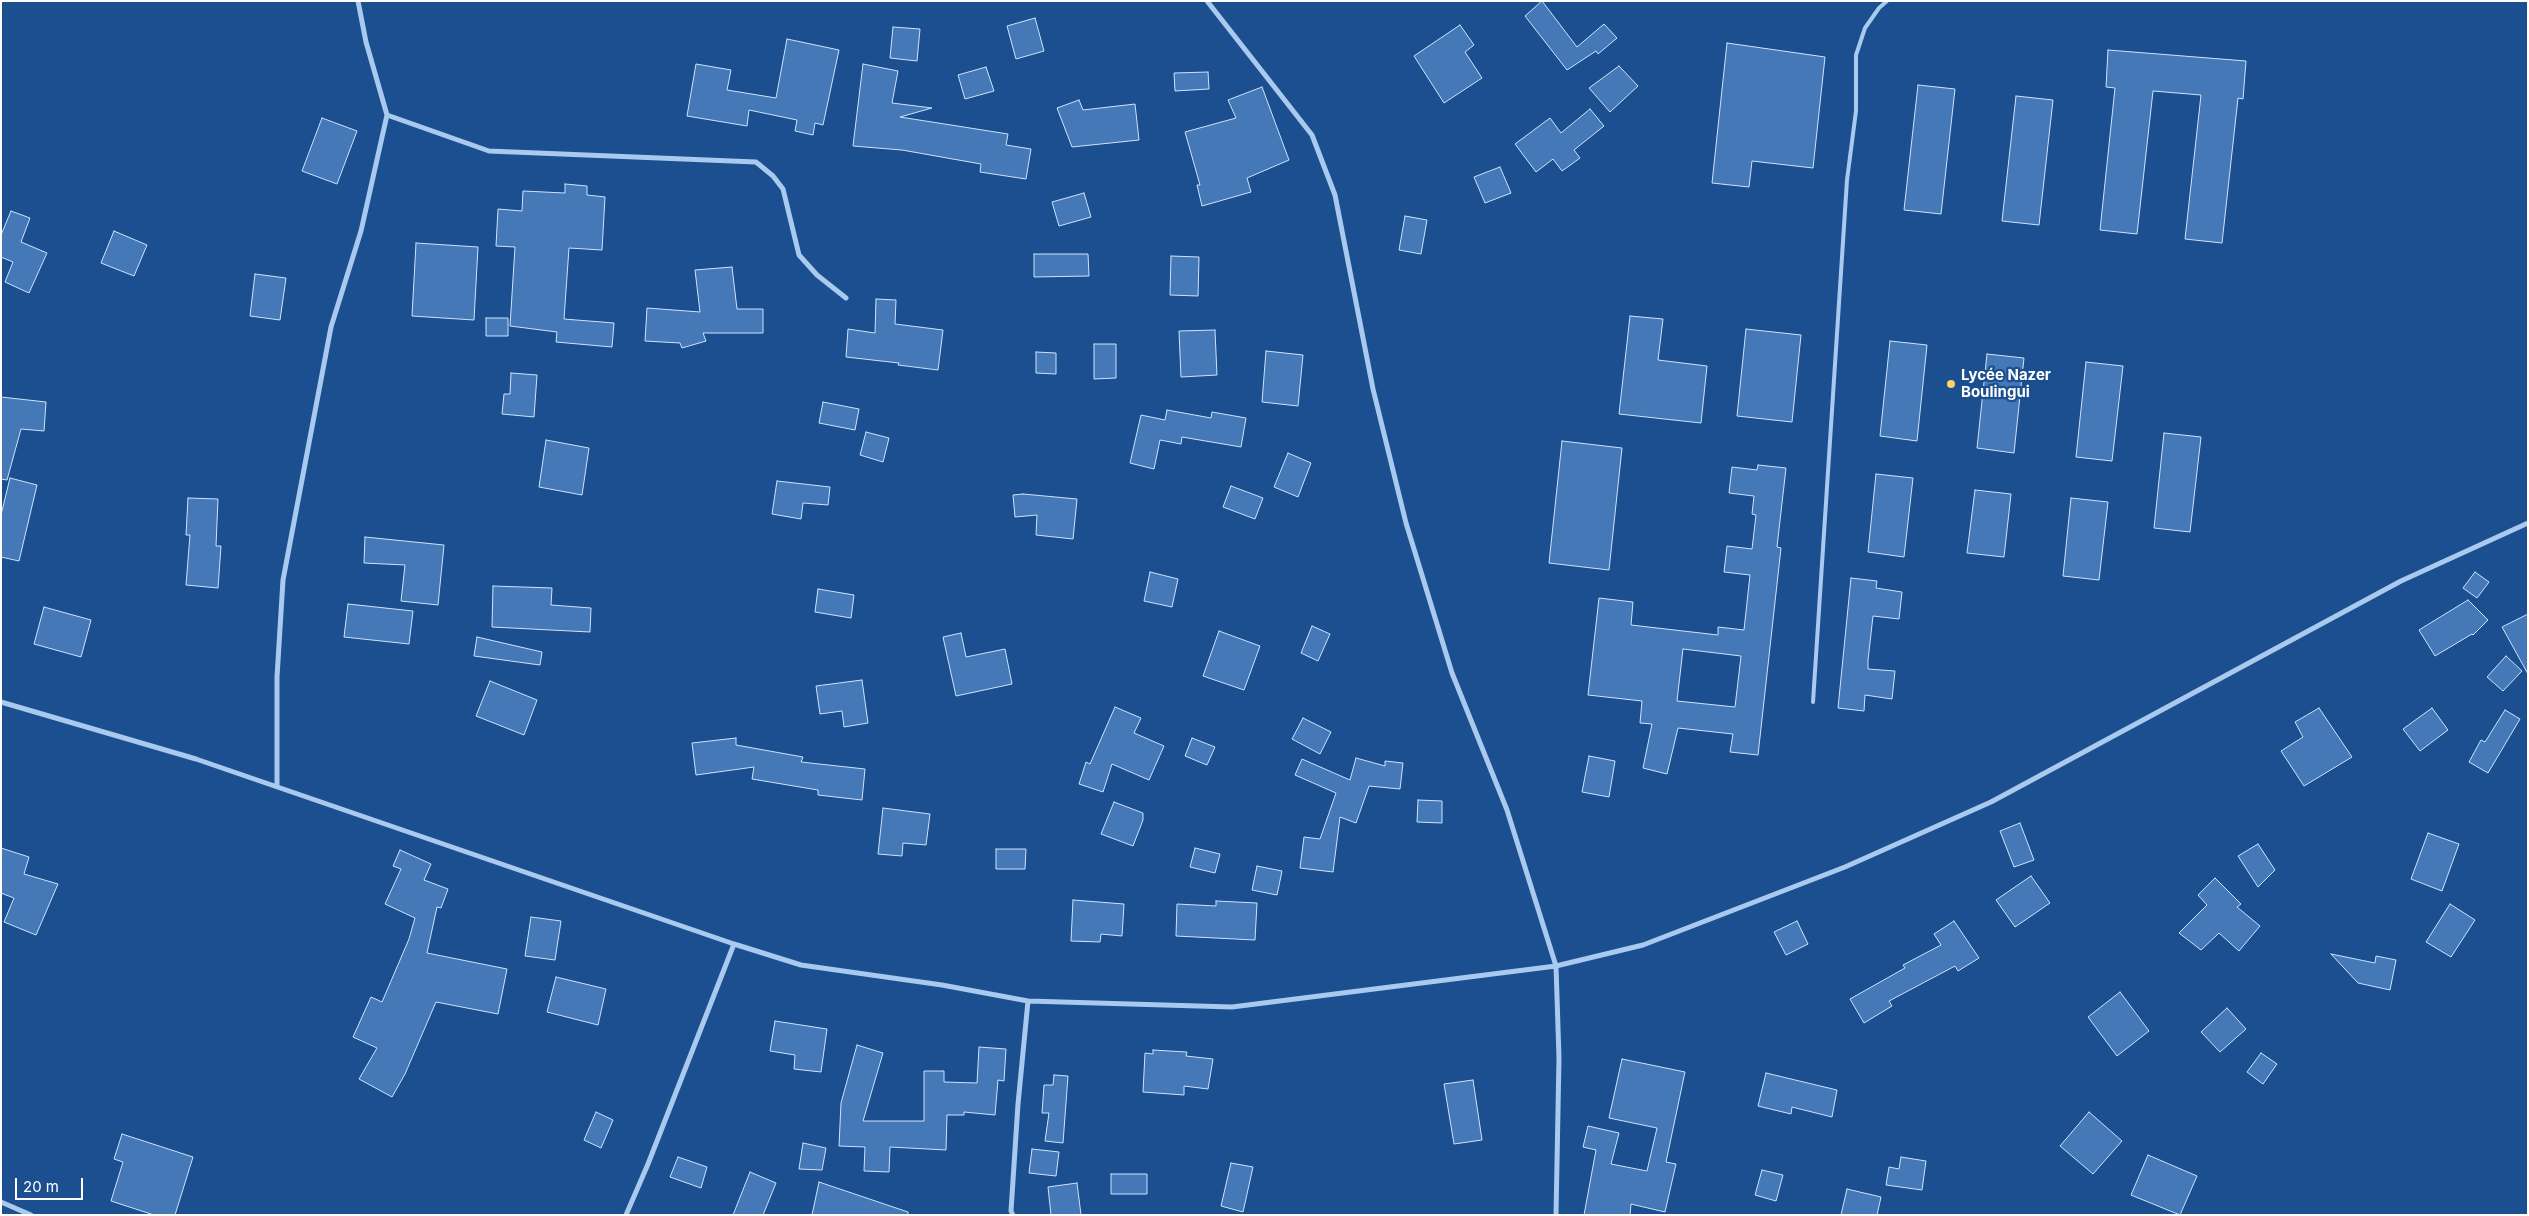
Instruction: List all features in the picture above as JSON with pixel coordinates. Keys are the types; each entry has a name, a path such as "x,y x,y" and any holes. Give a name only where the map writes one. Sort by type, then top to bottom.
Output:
{"street":[{"path":"276,786 277,677 283,580 331,327 361,231 387,115 366,42 358,1"},
{"path":"1207,1 1312,135 1335,195 1373,389 1406,523 1452,673 1507,810 1556,966 1558,1058 1556,1215"},
{"path":"387,115 489,151 756,162 773,176 783,189 799,255 817,275 846,298"},
{"path":"1,702 196,759 734,944 801,965 942,985 1028,1001 1232,1007 1556,966 1643,945 1844,867 1991,802 2401,581 2528,523"},
{"path":"626,1215 648,1164 734,944"},
{"path":"1013,1215 1011,1211 1018,1104 1028,1001"},
{"path":"1,1202 31,1215"}],"lane":[{"path":"1813,702 1847,180 1856,111 1856,55 1865,28 1879,8 1887,1"}],"building":[{"path":"1542,1 1577,47 1604,24 1617,38 1598,54 1596,51 1567,70 1525,16"},
{"path":"1035,18 1044,51 1016,59 1007,26"},
{"path":"1460,25 1474,45 1465,52 1482,78 1444,103 1414,56"},
{"path":"893,27 920,29 917,61 890,58"},
{"path":"787,39 839,50 823,125 815,123 813,135 795,131 797,120 749,110 747,126 687,116 696,64 731,70 727,90 776,98"},
{"path":"1727,43 1825,57 1813,168 1752,161 1749,187 1712,183"},
{"path":"2108,50 2246,61 2243,99 2238,98 2222,243 2185,239 2201,95 2153,91 2137,234 2100,230 2115,88 2106,87"},
{"path":"863,64 898,71 892,103 932,108 900,117 1008,134 1006,145 1031,149 1026,179 980,172 981,164 902,150 853,146"},
{"path":"1619,66 1638,86 1610,112 1589,88"},
{"path":"986,67 994,91 965,99 958,75"},
{"path":"1208,72 1209,89 1175,91 1174,73"},
{"path":"1918,85 1955,89 1941,214 1904,210"},
{"path":"1262,87 1289,160 1247,178 1251,192 1202,206 1197,185 1200,185 1185,132 1236,118 1228,100"},
{"path":"2016,96 2053,100 2039,225 2002,221"},
{"path":"1079,100 1083,110 1135,104 1139,140 1072,147 1057,108"},
{"path":"1590,109 1604,126 1574,150 1580,158 1562,171 1553,159 1536,172 1515,144 1550,118 1561,133"},
{"path":"322,118 357,131 337,184 302,171"},
{"path":"1500,167 1511,193 1485,203 1474,177"},
{"path":"565,184 587,186 587,195 605,197 602,250 569,248 564,319 614,323 612,347 556,342 557,332 510,326 515,247 496,246 498,209 522,211 523,191 565,193"},
{"path":"1084,193 1091,217 1059,226 1052,202"},
{"path":"11,211 30,218 21,242 47,253 29,293 5,282 13,262 1,257 1,235"},
{"path":"1405,216 1427,220 1421,254 1399,250"},
{"path":"114,231 147,245 134,276 101,263"},
{"path":"416,243 478,247 474,320 412,316"},
{"path":"1034,254 1088,254 1089,276 1034,277"},
{"path":"1171,256 1199,257 1198,296 1170,295"},
{"path":"732,267 737,309 763,309 763,333 703,333 706,341 682,348 680,343 645,341 647,308 700,312 695,270"},
{"path":"255,274 286,278 280,320 250,316"},
{"path":"876,299 896,300 895,324 943,330 938,370 846,357 848,329 875,333"},
{"path":"1630,316 1663,319 1658,360 1707,366 1701,423 1619,414"},
{"path":"486,318 508,318 508,336 486,336"},
{"path":"1746,329 1801,335 1792,422 1737,416"},
{"path":"1215,330 1217,375 1181,377 1179,331"},
{"path":"1890,341 1927,345 1917,441 1880,436"},
{"path":"1094,344 1116,344 1116,378 1094,379"},
{"path":"1266,351 1303,355 1298,406 1262,402"},
{"path":"1036,352 1056,353 1056,374 1036,373"},
{"path":"1987,354 2024,358 2014,453 1977,448"},
{"path":"2086,362 2123,366 2112,461 2076,457"},
{"path":"511,373 537,375 534,417 502,414 504,394 510,394"},
{"path":"1,397 46,402 44,431 21,429 7,480 1,479"},
{"path":"823,402 859,409 855,430 819,423"},
{"path":"1167,410 1211,418 1212,412 1246,418 1241,447 1182,437 1181,444 1160,440 1154,469 1130,463 1141,415 1165,420"},
{"path":"866,432 889,438 883,462 860,455"},
{"path":"2164,433 2201,437 2190,532 2154,528"},
{"path":"546,440 589,448 582,495 539,487"},
{"path":"1562,441 1622,448 1609,570 1549,563"},
{"path":"1288,453 1311,463 1298,497 1274,487"},
{"path":"1758,465 1786,468 1777,547 1781,548 1758,755 1730,752 1733,734 1678,728 1667,774 1643,768 1652,724 1640,723 1642,701 1588,695 1599,598 1633,602 1631,625 1718,635 1718,627 1744,630 1750,575 1724,572 1727,546 1752,549 1756,515 1752,514 1754,496 1729,493 1732,467 1757,470","holes":["1683,649 1741,656 1735,707 1677,701"]},
{"path":"1876,474 1913,478 1904,557 1868,552"},
{"path":"10,478 37,485 19,561 1,557 1,515"},
{"path":"777,481 830,487 828,505 803,503 801,519 772,514"},
{"path":"1231,486 1263,498 1255,519 1223,507"},
{"path":"1975,490 2011,494 2004,557 1967,553"},
{"path":"1023,494 1077,499 1073,539 1036,535 1037,515 1015,517 1013,495"},
{"path":"188,498 218,499 216,546 221,546 218,588 186,585 190,535 186,535"},
{"path":"2071,498 2108,502 2099,580 2063,576"},
{"path":"365,537 444,545 438,605 401,601 405,565 364,563"},
{"path":"1150,572 1178,579 1172,607 1144,601"},
{"path":"2475,572 2489,582 2477,598 2463,588"},
{"path":"1851,578 1877,581 1876,588 1902,592 1899,619 1873,616 1868,660 1868,669 1895,671 1892,699 1865,695 1864,711 1838,708"},
{"path":"493,586 552,588 551,605 591,608 590,632 492,627"},
{"path":"818,589 854,595 851,618 815,612"},
{"path":"2468,600 2488,620 2473,635 2435,656 2419,630"},
{"path":"348,604 413,611 409,644 344,637"},
{"path":"44,607 91,620 81,657 34,644"},
{"path":"2528,614 2528,674 2502,627"},
{"path":"1312,626 1330,634 1318,661 1301,653"},
{"path":"1219,631 1260,646 1244,690 1203,676"},
{"path":"961,633 966,657 1005,649 1012,684 956,696 943,637"},
{"path":"477,637 542,652 540,665 474,656"},
{"path":"2506,656 2522,671 2503,691 2487,677"},
{"path":"862,680 868,723 844,727 842,711 820,714 816,686"},
{"path":"490,681 537,700 524,735 476,716"},
{"path":"1115,707 1141,718 1134,733 1164,746 1149,780 1112,764 1103,792 1079,784 1086,762 1090,764"},
{"path":"2319,708 2352,757 2304,786 2281,751 2303,737 2295,722"},
{"path":"2432,708 2448,730 2420,751 2403,729"},
{"path":"2505,710 2520,719 2488,773 2469,762 2481,740 2485,742"},
{"path":"1303,718 1331,732 1320,754 1292,739"},
{"path":"736,738 736,745 803,757 801,762 865,769 862,800 818,795 818,790 752,779 754,767 696,775 692,743"},
{"path":"1192,738 1215,747 1207,765 1185,756"},
{"path":"1589,756 1615,761 1609,797 1582,792"},
{"path":"1356,758 1385,766 1385,761 1403,763 1400,789 1369,786 1356,823 1340,817 1333,872 1300,868 1304,837 1320,839 1336,793 1295,775 1302,759 1350,780"},
{"path":"1418,800 1442,801 1442,823 1417,822"},
{"path":"1114,802 1143,813 1143,820 1133,846 1101,834"},
{"path":"883,808 930,814 926,845 903,843 902,856 878,854"},
{"path":"2020,823 2034,860 2014,867 2000,831"},
{"path":"2428,833 2459,844 2442,891 2411,879"},
{"path":"2258,844 2275,870 2258,887 2238,856"},
{"path":"1,848 29,857 24,874 58,884 36,935 4,922 14,898 1,893"},
{"path":"1195,848 1220,854 1215,873 1190,867"},
{"path":"996,849 1026,849 1025,869 996,869"},
{"path":"400,850 431,864 424,880 448,889 441,908 437,907 427,953 507,969 498,1014 436,1002 405,1074 392,1097 359,1079 377,1048 353,1037 371,997 382,1002 409,939 415,918 385,904 401,869 393,866"},
{"path":"1257,866 1282,871 1277,895 1252,890"},
{"path":"2031,876 2050,903 2015,927 1996,900"},
{"path":"2215,878 2241,904 2237,907 2260,926 2239,951 2219,933 2201,950 2179,933 2207,905 2198,895"},
{"path":"1073,900 1124,904 1122,936 1101,934 1100,942 1071,941"},
{"path":"1216,901 1257,903 1255,940 1176,936 1177,904 1216,906"},
{"path":"2450,904 2475,920 2451,957 2426,942"},
{"path":"531,917 561,921 555,960 525,956"},
{"path":"1797,921 1808,944 1786,955 1774,932"},
{"path":"1954,921 1979,958 1958,971 1955,966 1889,1001 1892,1006 1864,1023 1850,999 1905,968 1903,965 1941,945 1934,934"},
{"path":"2331,954 2375,963 2376,956 2396,960 2390,990 2358,983"},
{"path":"556,977 606,989 598,1025 547,1012"},
{"path":"2120,992 2149,1031 2117,1056 2088,1017"},
{"path":"2227,1008 2246,1029 2220,1052 2201,1032"},
{"path":"775,1021 827,1029 821,1072 794,1069 795,1055 770,1051"},
{"path":"857,1045 883,1053 863,1121 924,1121 924,1071 944,1071 944,1082 977,1083 979,1047 1006,1049 1004,1081 998,1080 995,1115 964,1112 964,1115 947,1115 946,1150 890,1147 889,1172 864,1171 865,1147 839,1146 841,1103"},
{"path":"1153,1050 1187,1052 1186,1056 1213,1059 1208,1089 1184,1086 1184,1095 1143,1092 1145,1053 1153,1054"},
{"path":"2261,1053 2277,1064 2263,1084 2247,1072"},
{"path":"1622,1059 1685,1072 1666,1162 1676,1164 1665,1212 1631,1204 1630,1215 1584,1215 1596,1150 1583,1147 1588,1126 1619,1133 1611,1164 1647,1171 1657,1128 1609,1118"},
{"path":"1766,1073 1837,1090 1832,1117 1792,1107 1791,1114 1758,1106"},
{"path":"1054,1075 1068,1076 1063,1143 1045,1141 1049,1113 1042,1113 1044,1085 1053,1085"},
{"path":"1473,1080 1482,1140 1454,1144 1444,1084"},
{"path":"596,1112 613,1120 601,1148 584,1140"},
{"path":"2089,1112 2122,1141 2093,1174 2060,1146"},
{"path":"122,1134 193,1157 175,1215 154,1215 111,1201 123,1162 114,1159"},
{"path":"803,1143 826,1148 822,1170 799,1169"},
{"path":"1032,1149 1059,1152 1056,1176 1029,1173"},
{"path":"2148,1155 2197,1176 2180,1215 2131,1195"},
{"path":"678,1157 707,1167 701,1188 670,1177"},
{"path":"1901,1157 1926,1161 1922,1190 1886,1185 1889,1167 1899,1169"},
{"path":"1231,1163 1253,1167 1243,1212 1221,1206"},
{"path":"1762,1170 1783,1175 1776,1201 1755,1195"},
{"path":"750,1172 776,1183 763,1215 733,1215"},
{"path":"1111,1174 1147,1174 1147,1194 1111,1194"},
{"path":"819,1182 908,1212 908,1215 812,1215"},
{"path":"1077,1183 1081,1215 1051,1215 1048,1187"},
{"path":"1847,1189 1881,1197 1877,1215 1841,1215"}],"place":[{"name":"Lycée Nazer Boulingui","path":"1951,384"}]}
